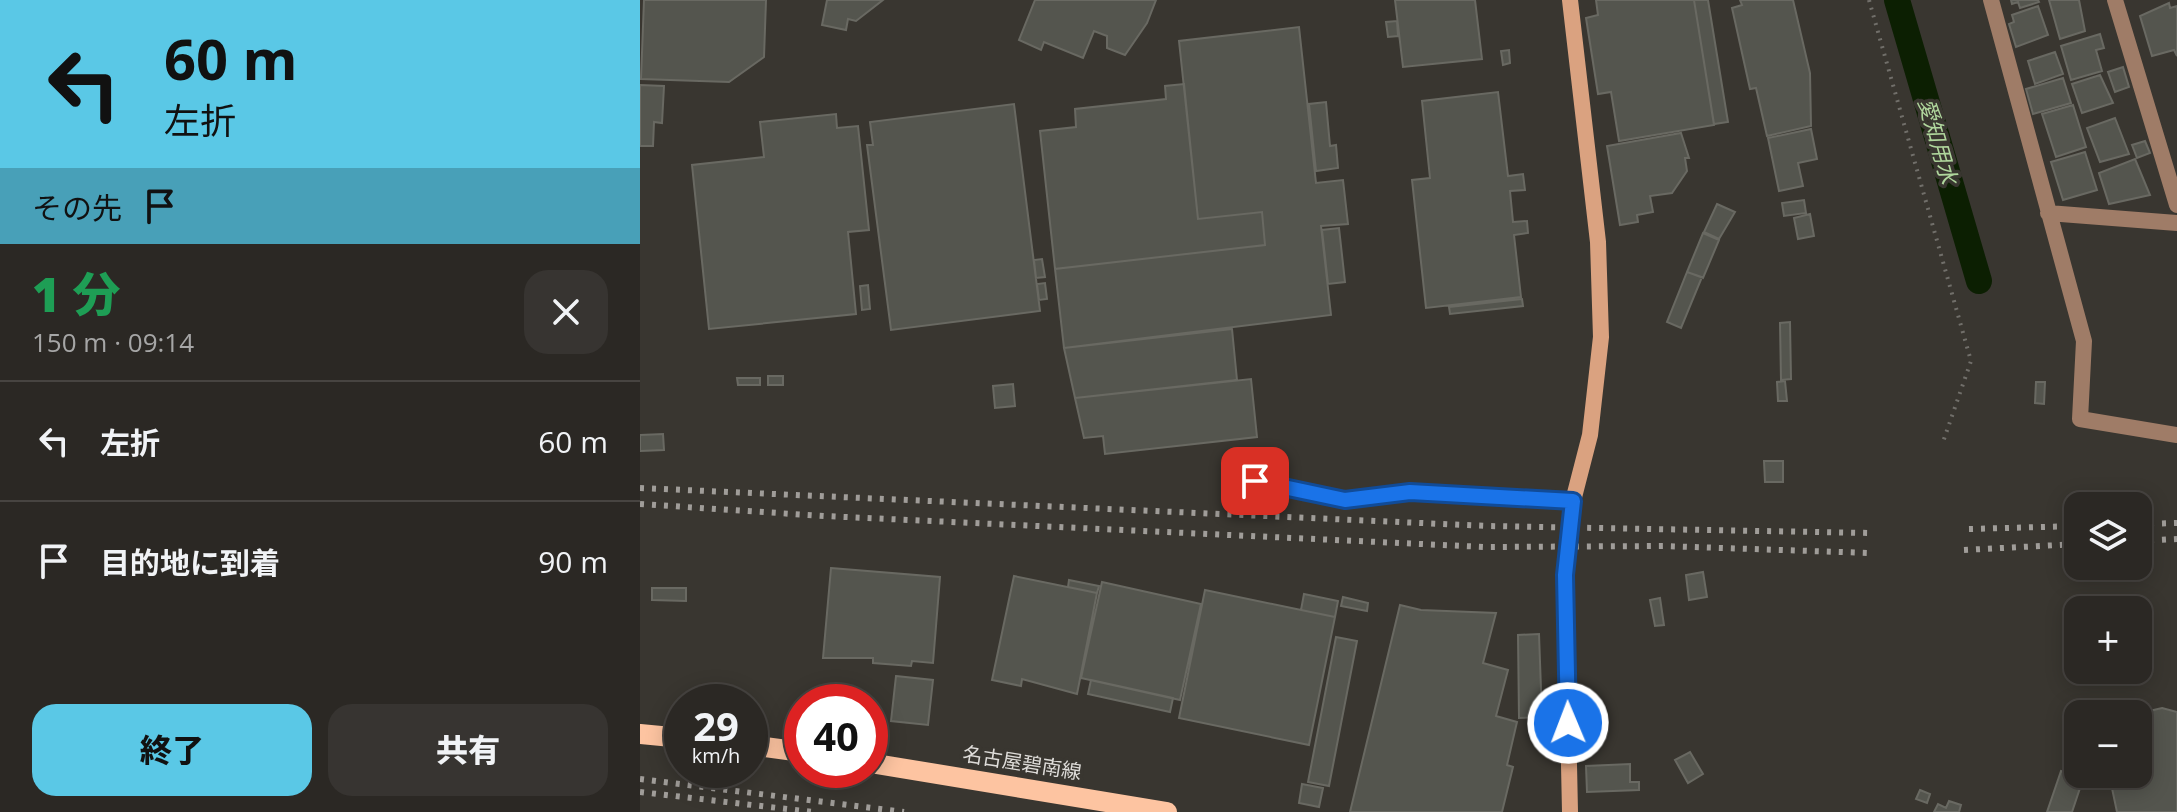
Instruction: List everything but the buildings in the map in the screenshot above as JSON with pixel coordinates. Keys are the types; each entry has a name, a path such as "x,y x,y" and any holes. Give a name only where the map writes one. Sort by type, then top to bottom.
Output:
{"main road":[{"path":"640,734 664,736"},
{"name":"名古屋碧南線","path":"888,766 1167,812"}],"street":[{"path":"1570,0 1598,242 1601,337 1590,435 1573,501 1565,575 1570,812"},
{"path":"1991,0 2084,341 2080,419 2177,435"},
{"path":"2115,0 2177,205"},
{"path":"2048,213 2177,223"}],"lane":[{"path":"1255,481 1345,500 1410,492 1573,501"}],"path":[{"path":"1869,0 1971,361 1943,442"}],"waterway":[{"name":"愛知用水","path":"1897,0 1979,281"}],"railway":[{"path":"640,488 1488,526 1871,533"},
{"path":"640,504 824,516 1485,547 1663,546 1870,553"},
{"path":"2152,524 2177,523"},
{"path":"1969,529 2064,526"},
{"path":"2152,540 2177,539"},
{"path":"1964,550 2064,545"},
{"path":"640,779 904,812"},
{"path":"640,792 813,812"}],"route":[{"path":"1255,481 1345,500 1410,492 1573,501 1565,575 1568,723"}]}
